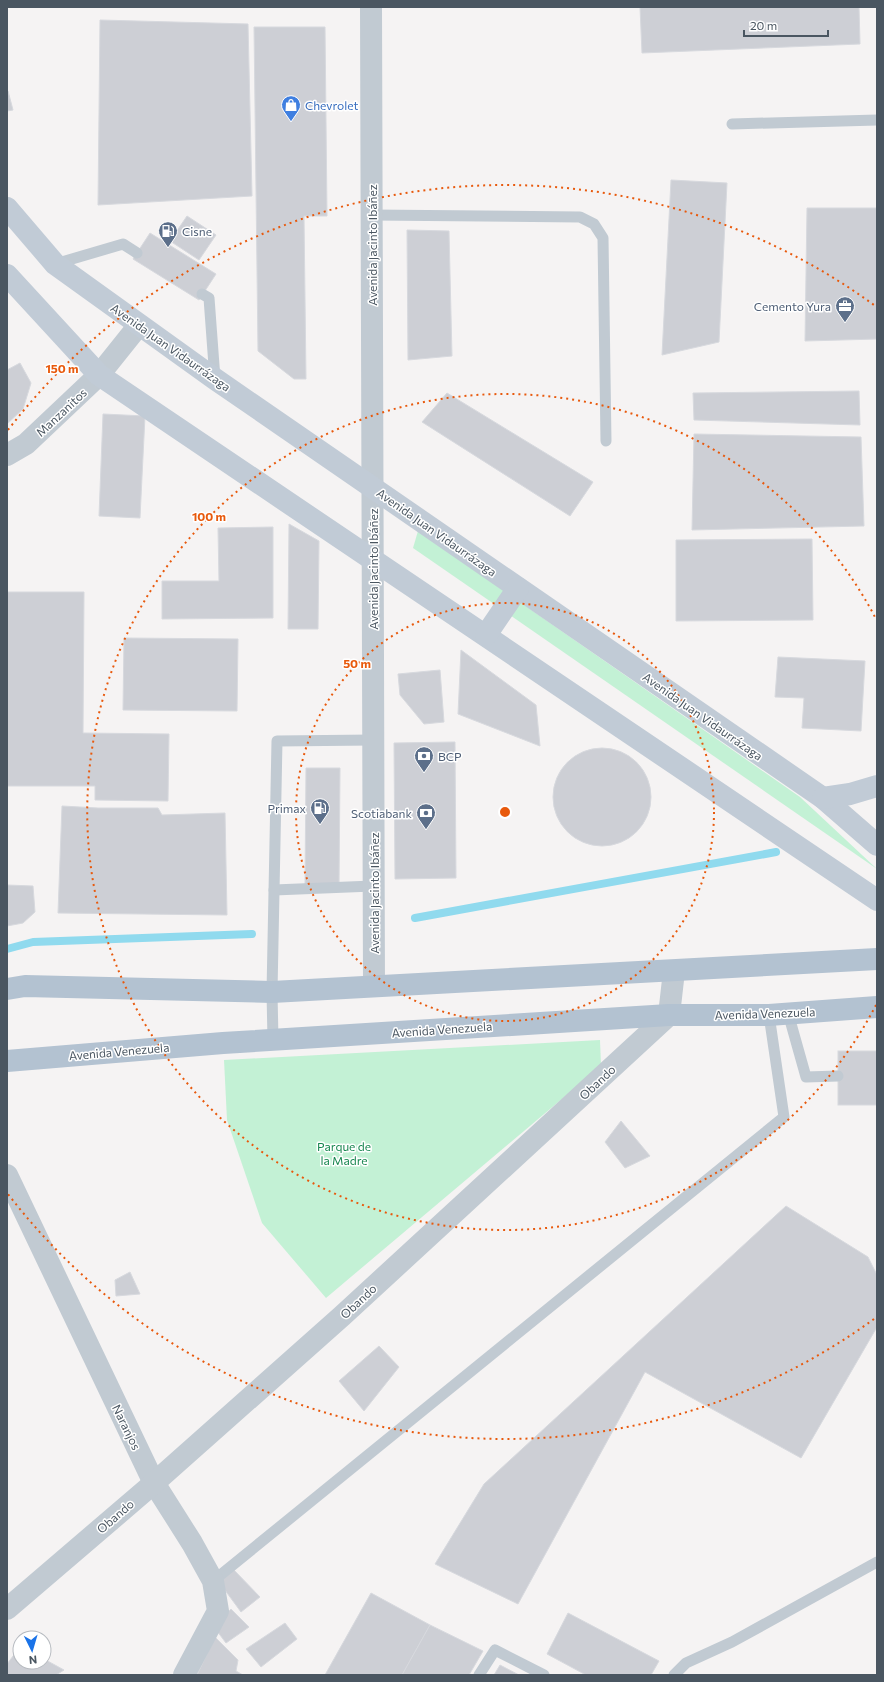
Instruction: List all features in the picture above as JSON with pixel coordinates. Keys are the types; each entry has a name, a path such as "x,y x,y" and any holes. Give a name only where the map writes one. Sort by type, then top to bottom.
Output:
{"main road":[{"name":"Avenida Juan Vidaurrázaga","path":"7,208 55,264 215,379 823,798 877,845"},
{"path":"7,276 99,375 373,558 877,900"},
{"path":"486,635 518,588"},
{"path":"823,798 850,794 877,786"},
{"path":"7,989 25,986 272,992 877,959"},
{"name":"Avenida Venezuela","path":"7,1061 273,1040 669,1015 779,1014 877,1007"}],"street":[{"name":"Avenida Jacinto Ibáñez","path":"371,7 374,986"},
{"name":"Manzanitos","path":"7,455 26,444 99,375 139,325"},
{"path":"669,1015 674,971"},
{"name":"Obando","path":"7,1608 154,1483 342,1316 669,1015"},
{"name":"Naranjos","path":"7,1174 154,1483 192,1543 213,1581 218,1611 184,1675"}],"lane":[{"path":"732,124 877,120"},
{"path":"372,215 580,217 594,224 603,238 606,441"},
{"path":"55,264 123,244 137,253"},
{"path":"202,294 209,298 215,379"},
{"path":"273,1040 272,992 278,741 373,740"},
{"path":"274,890 374,886"},
{"path":"779,1014 806,1077 838,1076"},
{"path":"213,1581 784,1117 779,1014"},
{"path":"674,1675 686,1663 732,1642 877,1562"},
{"path":"479,1675 495,1650 544,1675"}],"green space":[{"path":"418,531 800,797 877,869 413,548"},
{"name":"Parque de la Madre","path":"600,1040 601,1066 326,1298 262,1223 227,1120 224,1060"}],"building":[{"path":"640,7 859,7 860,44 642,53"},
{"path":"100,20 248,24 252,196 98,205"},
{"name":"Chevrolet","path":"254,27 325,27 327,216 304,216 306,379 294,379 258,351"},
{"path":"7,91 13,110 7,111"},
{"path":"671,180 727,183 719,342 662,355"},
{"path":"807,208 877,208 877,339 805,341"},
{"path":"187,216 216,235 199,260 170,241"},
{"path":"407,230 449,231 452,356 408,360"},
{"path":"150,233 216,274 199,300 133,259"},
{"path":"20,363 31,383 23,409 7,424 7,370"},
{"path":"859,391 860,425 694,420 693,393"},
{"path":"447,393 593,482 570,516 422,422"},
{"path":"103,414 145,416 140,518 99,516"},
{"path":"694,434 861,437 864,526 692,530"},
{"path":"289,524 319,541 318,629 288,629"},
{"path":"273,527 273,618 162,619 162,581 219,581 218,528"},
{"path":"812,539 813,620 676,621 676,540"},
{"path":"7,592 84,592 83,733 169,734 168,801 95,800 95,786 7,786"},
{"path":"124,638 238,639 237,711 123,710"},
{"path":"461,650 536,705 540,746 458,714"},
{"path":"778,657 865,661 861,731 802,728 804,698 775,697"},
{"path":"440,670 444,722 424,724 400,695 398,674"},
{"path":"455,742 456,878 395,879 394,743"},
{"path":"602,748 621,752 637,762 647,778 651,797 647,816 637,832 621,842 602,846 583,842 567,832 557,816 553,797 557,778 567,762 583,752"},
{"path":"306,768 340,768 339,886 305,886"},
{"path":"62,806 98,808 158,808 162,815 225,813 227,915 58,913"},
{"path":"7,885 33,886 35,912 23,923 7,926"},
{"path":"838,1051 877,1051 877,1105 838,1105"},
{"path":"621,1121 650,1156 625,1168 605,1142"},
{"path":"786,1206 868,1257 877,1275 877,1327 801,1458 645,1372 518,1604 435,1564 484,1484"},
{"path":"130,1272 140,1294 116,1296 115,1280"},
{"path":"379,1346 399,1367 364,1411 339,1381"},
{"path":"233,1569 260,1597 241,1612 219,1582"},
{"path":"371,1593 430,1625 402,1675 325,1675"},
{"path":"231,1609 249,1627 226,1643 214,1627"},
{"path":"568,1613 659,1661 651,1675 586,1675 547,1654"},
{"path":"285,1623 297,1639 261,1667 246,1649"},
{"path":"430,1625 483,1651 469,1675 402,1675"},
{"path":"215,1637 238,1660 236,1671 243,1675 197,1675"},
{"path":"12,1657 12,1670 52,1670 52,1663 64,1670 56,1675 7,1675 7,1664"},
{"path":"500,1665 519,1675 494,1675"}],"waterway":[{"path":"415,918 776,852"},
{"path":"7,949 33,942 252,934"}],"place":[{"name":"Chevrolet","path":"291,122"},
{"name":"Cisne","path":"168,248"},
{"name":"Cemento Yura","path":"845,323"},
{"name":"BCP","path":"424,773"},
{"name":"Primax","path":"320,825"},
{"name":"Scotiabank","path":"426,830"}]}
